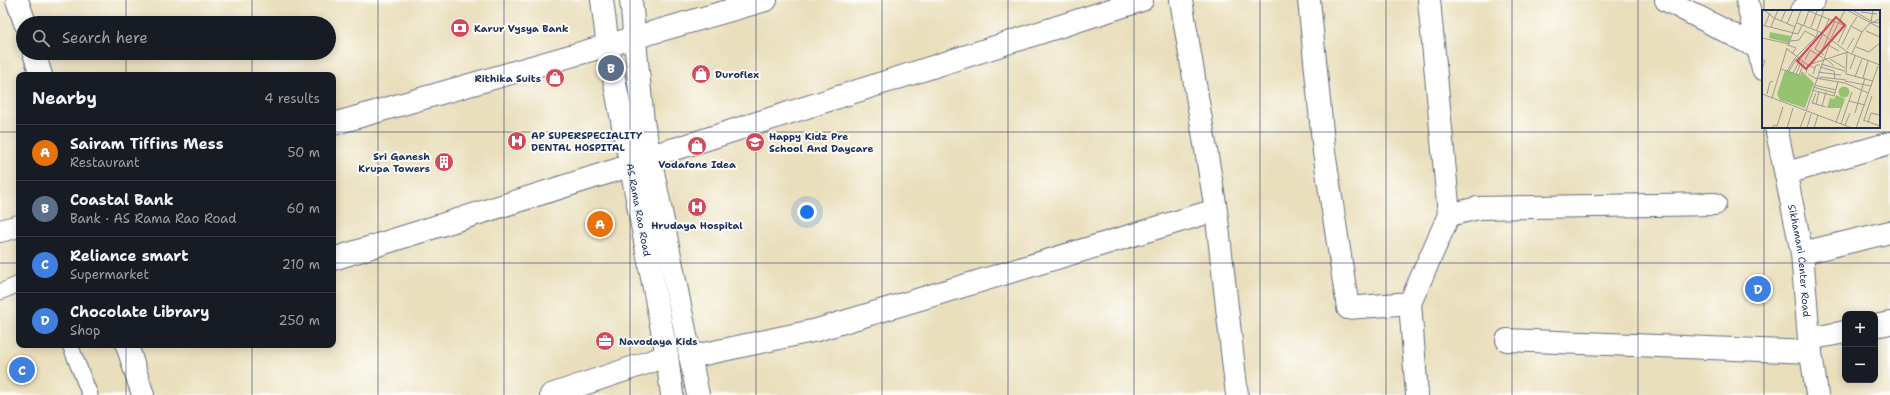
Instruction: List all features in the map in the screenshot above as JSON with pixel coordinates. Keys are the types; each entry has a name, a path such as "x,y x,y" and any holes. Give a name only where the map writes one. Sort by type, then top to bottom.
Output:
{"street":[{"path":"18,0 23,16"},
{"name":"AS Rama Rao Road","path":"602,0 608,46 629,166 667,356 672,395"},
{"name":"AS Rama Rao Road","path":"631,0 643,122 698,395"},
{"path":"336,123 766,0"},
{"path":"649,156 693,144 1142,0"},
{"path":"1181,0 1216,210 1237,395"},
{"path":"1309,0 1324,152 1348,308 1410,302"},
{"path":"1417,395 1410,302 1449,215 1430,0"},
{"path":"1666,0 1760,46"},
{"path":"1747,0 1760,46 1762,62"},
{"path":"1802,10 1814,0"},
{"path":"36,60 40,72"},
{"name":"Sikhamani Center Road","path":"1776,128 1787,173 1802,253 1810,346 1817,395"},
{"path":"1787,173 1890,143"},
{"path":"336,258 629,166"},
{"path":"1449,215 1478,208 1715,204"},
{"path":"690,357 817,330 1216,210"},
{"path":"0,231 16,227"},
{"path":"1802,253 1890,232"},
{"path":"1878,325 1890,323"},
{"path":"1507,340 1810,346 1842,333"},
{"path":"128,348 143,395"},
{"path":"551,395 667,356"}],"lane":[{"path":"0,292 16,285"},
{"path":"71,348 90,395"}],"place":[{"name":"Karur Vysya Bank","path":"460,28"},
{"name":"Coastal Bank","path":"611,68"},
{"name":"Duroflex","path":"701,74"},
{"name":"Rithika Suits","path":"555,78"},
{"name":"AP SUPERSPECIALITY DENTAL HOSPITAL","path":"517,141"},
{"name":"Happy Kidz Pre School And Daycare","path":"755,142"},
{"name":"Vodafone Idea","path":"697,146"},
{"name":"Sri Ganesh Krupa Towers","path":"444,162"},
{"name":"Hrudaya Hospital","path":"697,207"},
{"name":"Sairam Tiffins Mess","path":"600,224"},
{"name":"Chocolate Library","path":"1758,289"},
{"name":"Navodaya Kids","path":"605,341"},
{"name":"Reliance smart","path":"22,370"}]}
